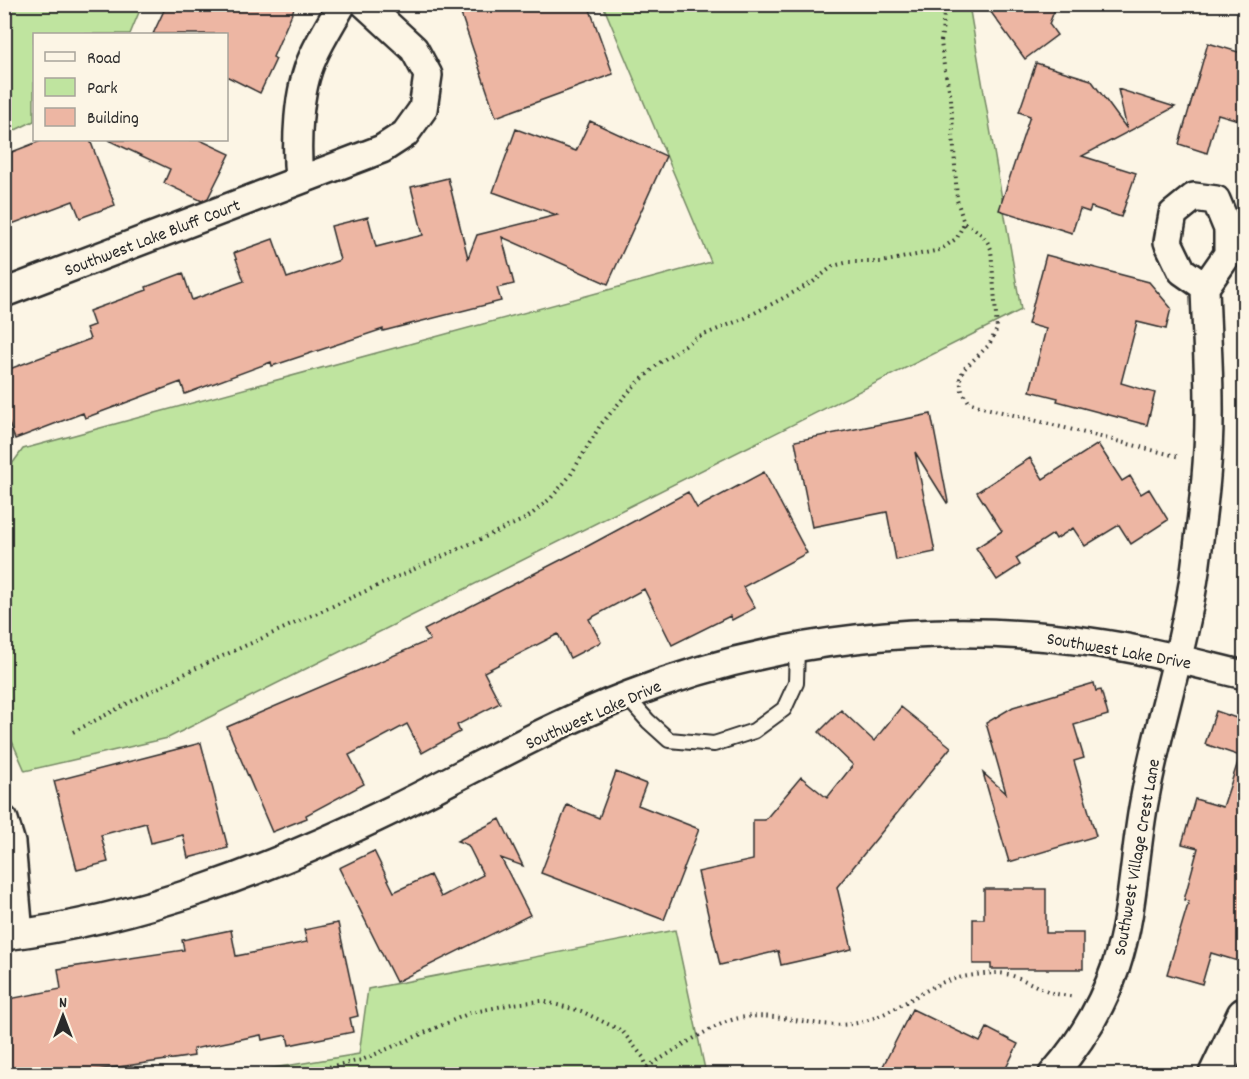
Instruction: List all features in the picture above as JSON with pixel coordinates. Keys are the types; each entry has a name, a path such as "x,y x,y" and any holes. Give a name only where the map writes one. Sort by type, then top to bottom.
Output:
{"street":[{"path":"299,180 297,153 303,91 312,58 342,4"},
{"name":"Southwest Lake Bluff Court","path":"4,293 382,148 405,134 423,109 428,75 414,50 365,4"},
{"name":"Southwest Village Crest Lane","path":"1053,1074 1074,1050 1091,1023 1116,965 1125,933 1144,798 1158,733 1178,659 1194,573 1206,474 1209,406 1205,287"},
{"name":"Southwest Lake Drive","path":"12,935 111,918 182,897 253,871 334,838 626,696 674,678 747,657 797,647 896,635 996,633 1094,642 1245,675"},
{"path":"4,820 11,843 12,935"},
{"path":"1216,1074 1245,1015"}],"lane":[{"path":"626,696 648,722 669,740 714,744 754,730 784,709 796,683 797,647"}],"path":[{"path":"74,732 194,669 526,518 551,498 570,476 601,424 632,388 670,355 694,339 745,318 787,296 813,282 833,266 849,262 882,262 940,250 957,238 964,223 957,200 951,98 941,42 945,4"},
{"path":"964,223 980,232 991,249 998,329 989,345 963,370 960,379 962,391 969,402 1189,459"},
{"path":"647,1066 738,1018 769,1017 834,1025 856,1023 878,1017 937,985 964,977 999,973 1032,983 1050,992 1085,999"},
{"path":"294,1074 362,1060 470,1013 512,1004 542,1001 581,1011 622,1031 644,1058 650,1074"}],"green space":[{"path":"5,4 142,5 130,33 33,33 33,121 5,135"},
{"path":"603,5 969,5 1021,310 168,738 25,771 5,725 4,475 23,449 711,262"},
{"path":"675,930 706,1074 237,1074 359,1054 368,989"}],"building":[{"path":"167,4 296,4 273,57 276,59 260,93 228,77 228,33 153,33"},
{"path":"488,4 588,4 613,74 496,117 461,14"},
{"path":"985,4 1057,4 1049,24 1057,35 1025,59"},
{"path":"1208,43 1245,54 1245,122 1218,114 1207,153 1179,144"},
{"path":"1036,63 1091,80 1127,129 1118,89 1175,107 1082,156 1136,173 1121,217 1091,207 1089,212 1080,209 1072,233 999,210 1030,116 1019,112"},
{"path":"590,121 666,156 608,284 502,237 514,284 497,288 501,301 383,331 383,329 272,366 271,362 185,394 181,382 85,418 83,413 15,439 4,411 4,371 90,339 86,328 94,325 89,311 147,290 146,287 183,273 192,300 244,281 234,253 273,239 287,278 340,260 331,226 368,217 376,247 423,235 411,187 448,178 468,258 477,235 557,215 493,192 516,129 576,151"},
{"path":"40,141 90,141 115,205 80,218 73,201 4,227 4,155"},
{"path":"110,141 202,141 230,154 208,198 202,201 164,183 170,169"},
{"path":"1046,255 1149,282 1171,308 1166,329 1137,322 1121,383 1155,393 1147,425 1057,401 1058,398 1030,391 1046,329 1028,324"},
{"path":"931,414 947,503 915,452 935,552 896,560 887,512 812,527 795,441"},
{"path":"1098,444 1122,481 1130,476 1141,494 1149,489 1168,520 1131,544 1119,525 1085,546 1073,528 1056,539 1053,534 1016,558 1020,565 997,580 976,548 1002,531 977,492 1030,458 1043,479"},
{"path":"764,472 807,553 743,587 755,608 732,620 730,616 672,645 644,589 589,619 601,642 570,658 558,634 484,672 500,703 457,725 460,732 422,753 407,724 349,755 364,784 306,815 307,818 272,832 227,727 430,640 424,630 688,492 697,508"},
{"path":"1094,683 1096,691 1101,690 1108,715 1074,725 1084,758 1074,761 1096,836 1009,862 983,773 1006,793 986,723 1013,707"},
{"path":"901,707 951,747 837,887 852,949 781,965 778,951 720,965 698,872 753,860 753,820 765,820 801,777 827,798 853,765 819,732 841,710 874,741"},
{"path":"1216,711 1245,721 1245,938 1238,961 1211,953 1202,984 1167,974 1189,901 1184,900 1198,848 1182,844 1195,799 1223,807 1240,756 1205,744"},
{"path":"201,743 228,848 188,858 183,835 151,843 146,823 101,835 108,862 77,870 54,781"},
{"path":"616,772 646,784 638,805 699,829 664,920 541,873 567,805 599,818"},
{"path":"500,819 523,866 501,858 530,915 396,982 339,868 374,851 394,892 430,875 441,897 483,875 468,845 457,841"},
{"path":"984,889 1046,889 1046,933 1083,933 1083,969 991,969 991,964 973,964 973,919 984,919"},
{"path":"338,923 358,1016 350,1018 353,1032 289,1045 287,1035 262,1040 261,1035 193,1049 194,1056 70,1074 4,1074 4,1000 61,989 58,969 184,950 182,940 231,930 236,956 307,942 304,930"},
{"path":"912,1009 980,1042 987,1028 1018,1044 1003,1074 879,1074"}]}
